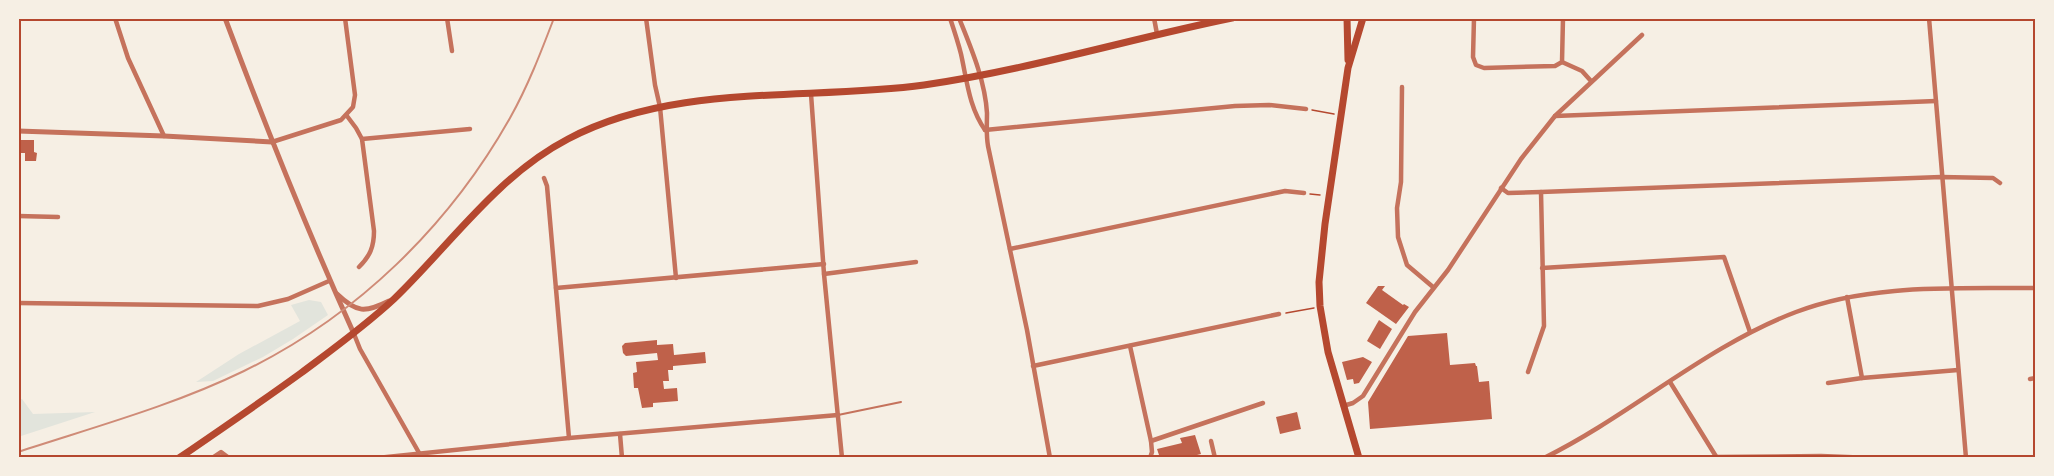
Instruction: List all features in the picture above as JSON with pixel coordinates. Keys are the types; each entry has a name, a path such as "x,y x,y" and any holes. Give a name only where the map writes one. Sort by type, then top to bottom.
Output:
{"main road":[{"path":"179,458 354,334 394,299 490,198 522,168 561,143 593,127 660,107 706,100 884,90 980,76 1232,18"},
{"path":"1347,18 1348,68"},
{"path":"1359,458 1328,352 1320,306 1320,260 1348,68 1362,18"}],"street":[{"path":"115,18 128,58 164,136"},
{"path":"225,18 272,142 329,281 360,350 422,458"},
{"path":"18,131 272,142 333,123 347,116 353,107 356,95 345,18"},
{"path":"447,18 453,51"},
{"path":"646,18 660,107 676,278"},
{"path":"950,18 976,117 985,130"},
{"path":"959,18 980,76 987,115 985,130 1050,458"},
{"path":"1154,18 1157,34"},
{"path":"1474,18 1473,57 1476,65 1484,68 1555,66 1562,62"},
{"path":"1562,62 1563,18"},
{"path":"1929,18 1966,458"},
{"path":"1343,406 1363,396 1415,312 1448,270 1501,188 1555,116 1642,35"},
{"path":"1562,62 1582,71 1591,81"},
{"path":"1402,87 1398,237 1407,265 1433,287"},
{"path":"811,94 824,274 842,458"},
{"path":"1555,116 1936,101"},
{"path":"985,130 1235,106 1269,105 1306,109"},
{"path":"347,116 362,139 374,231 374,244 369,257 359,267"},
{"path":"362,139 470,129"},
{"path":"1501,188 1508,193 1941,177 1993,178 2000,183"},
{"path":"544,178 569,438"},
{"path":"1010,249 1285,191 1304,193"},
{"path":"1528,372 1544,326 1540,192"},
{"path":"18,216 58,218"},
{"path":"1542,268 1724,257 1750,332"},
{"path":"824,274 916,262"},
{"path":"556,288 824,264"},
{"path":"18,303 258,306 274,304 329,281"},
{"path":"1544,458 1750,332 1798,311 1847,297 1892,291 2036,288"},
{"path":"334,291 349,306 358,310 373,309 394,299"},
{"path":"1847,297 1862,378"},
{"path":"1033,366 1279,314"},
{"path":"1130,346 1151,441 1150,458"},
{"path":"1828,383 1958,370"},
{"path":"1670,382 1717,458 1821,456 1872,458"},
{"path":"1151,441 1263,403"},
{"path":"377,458 418,452 838,415"},
{"path":"620,434 622,458"},
{"path":"1211,441 1215,458"},
{"path":"212,458 221,452 229,458"}],"lane":[{"path":"838,415 901,402"}],"path":[{"path":"1306,109 1341,115"},
{"path":"1304,193 1329,197"},
{"path":"1279,314 1320,306"}],"shaded area":[{"path":"309,300 321,302 328,315 263,357 213,381 196,382 239,354 300,321 291,305"},
{"path":"22,399 33,414 95,412 18,437 18,400"}],"building":[{"path":"18,140 34,140 36,161 25,161 25,153 18,153"},
{"path":"1378,286 1385,286 1382,290 1409,307 1396,324 1366,303"},
{"path":"1379,320 1392,329 1380,349 1367,341"},
{"path":"1447,333 1450,365 1475,363 1479,382 1489,381 1492,419 1370,429 1368,402 1408,336"},
{"path":"657,340 657,345 673,344 674,355 705,352 706,363 673,366 673,370 668,370 669,381 663,381 664,389 677,388 678,401 653,403 653,407 642,408 638,388 634,388 633,373 637,372 636,362 658,360 657,353 626,356 622,346 625,343"},
{"path":"1363,357 1372,362 1359,383 1354,384 1353,379 1347,380 1342,362"},
{"path":"1297,412 1301,429 1280,434 1276,417"},
{"path":"1195,435 1201,454 1197,455 1197,458 1160,458 1157,449 1182,443 1180,438"}],"railway":[{"path":"18,452 132,415 217,384 285,349 362,295 429,231 486,158 523,94 554,18"}]}
